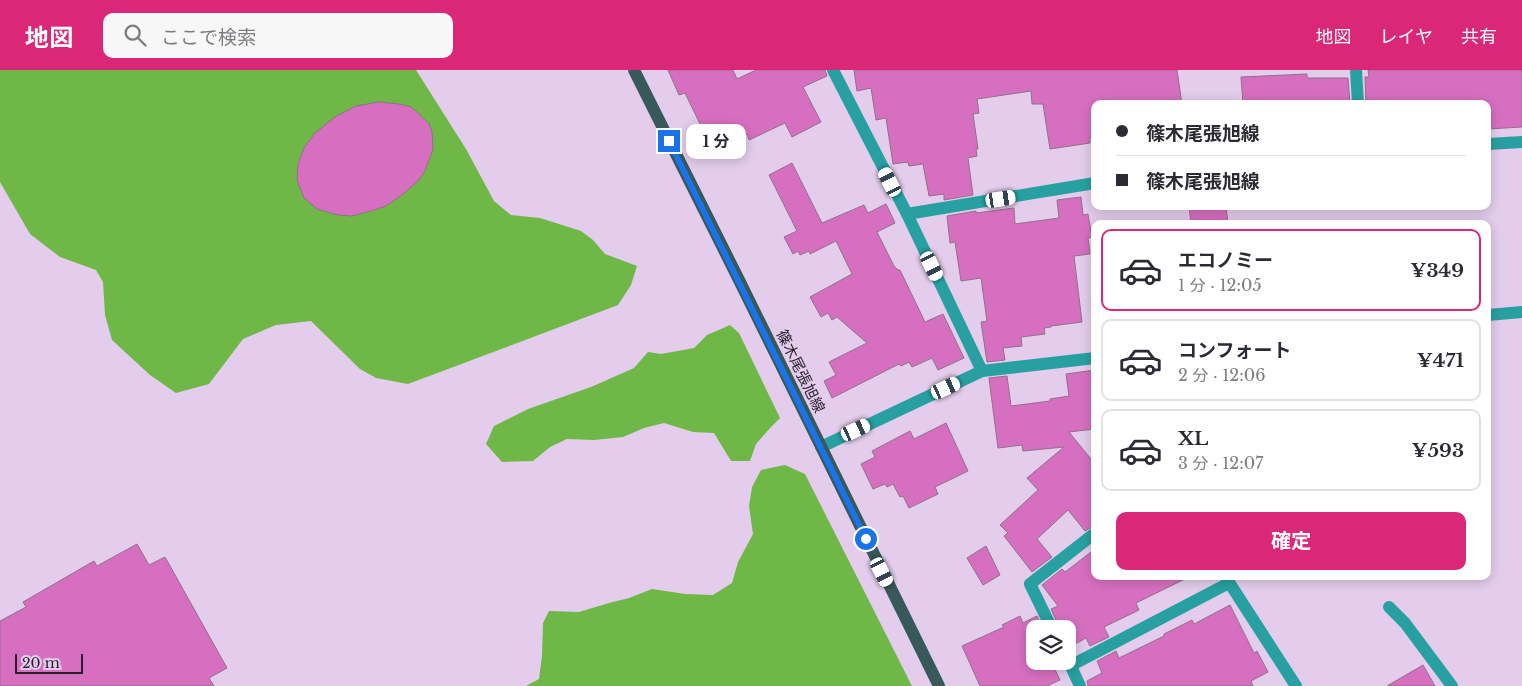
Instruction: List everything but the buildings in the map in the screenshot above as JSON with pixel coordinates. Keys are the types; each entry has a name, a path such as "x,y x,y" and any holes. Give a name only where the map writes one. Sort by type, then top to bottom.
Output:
{"main road":[{"name":"篠木尾張旭線","path":"634,70 939,686"}],"street":[{"path":"833,70 906,214 982,371"},
{"path":"1356,70 1358,100"},
{"path":"1491,144 1522,142"},
{"path":"906,214 1091,184"},
{"path":"1491,314 1522,312"},
{"path":"821,447 982,371 1091,358"},
{"path":"1048,620 1030,584 1091,537"},
{"path":"1076,659 1225,580"},
{"path":"1228,580 1296,686"},
{"path":"1389,607 1405,623 1452,686"},
{"path":"1072,670 1080,686"}],"green space":[{"path":"0,70 416,70 466,149 494,201 511,215 540,218 581,231 593,240 605,254 637,266 631,285 618,305 408,384 376,378 360,369 311,321 276,325 243,339 209,384 176,393 150,375 112,340 105,315 103,282 96,270 60,257 30,234 0,182"},
{"path":"730,325 739,333 780,418 756,444 750,461 731,461 714,433 693,432 664,423 644,428 623,437 594,440 567,439 550,447 533,461 502,462 486,444 494,426 528,409 591,387 634,368 648,352 661,354 694,348 707,335"},
{"path":"785,465 805,474 912,686 526,686 539,679 543,623 549,611 579,612 629,598 652,589 685,594 713,595 732,583 738,562 753,534 749,506 752,487 761,470"}],"route":[{"path":"669,141 866,539"}]}
